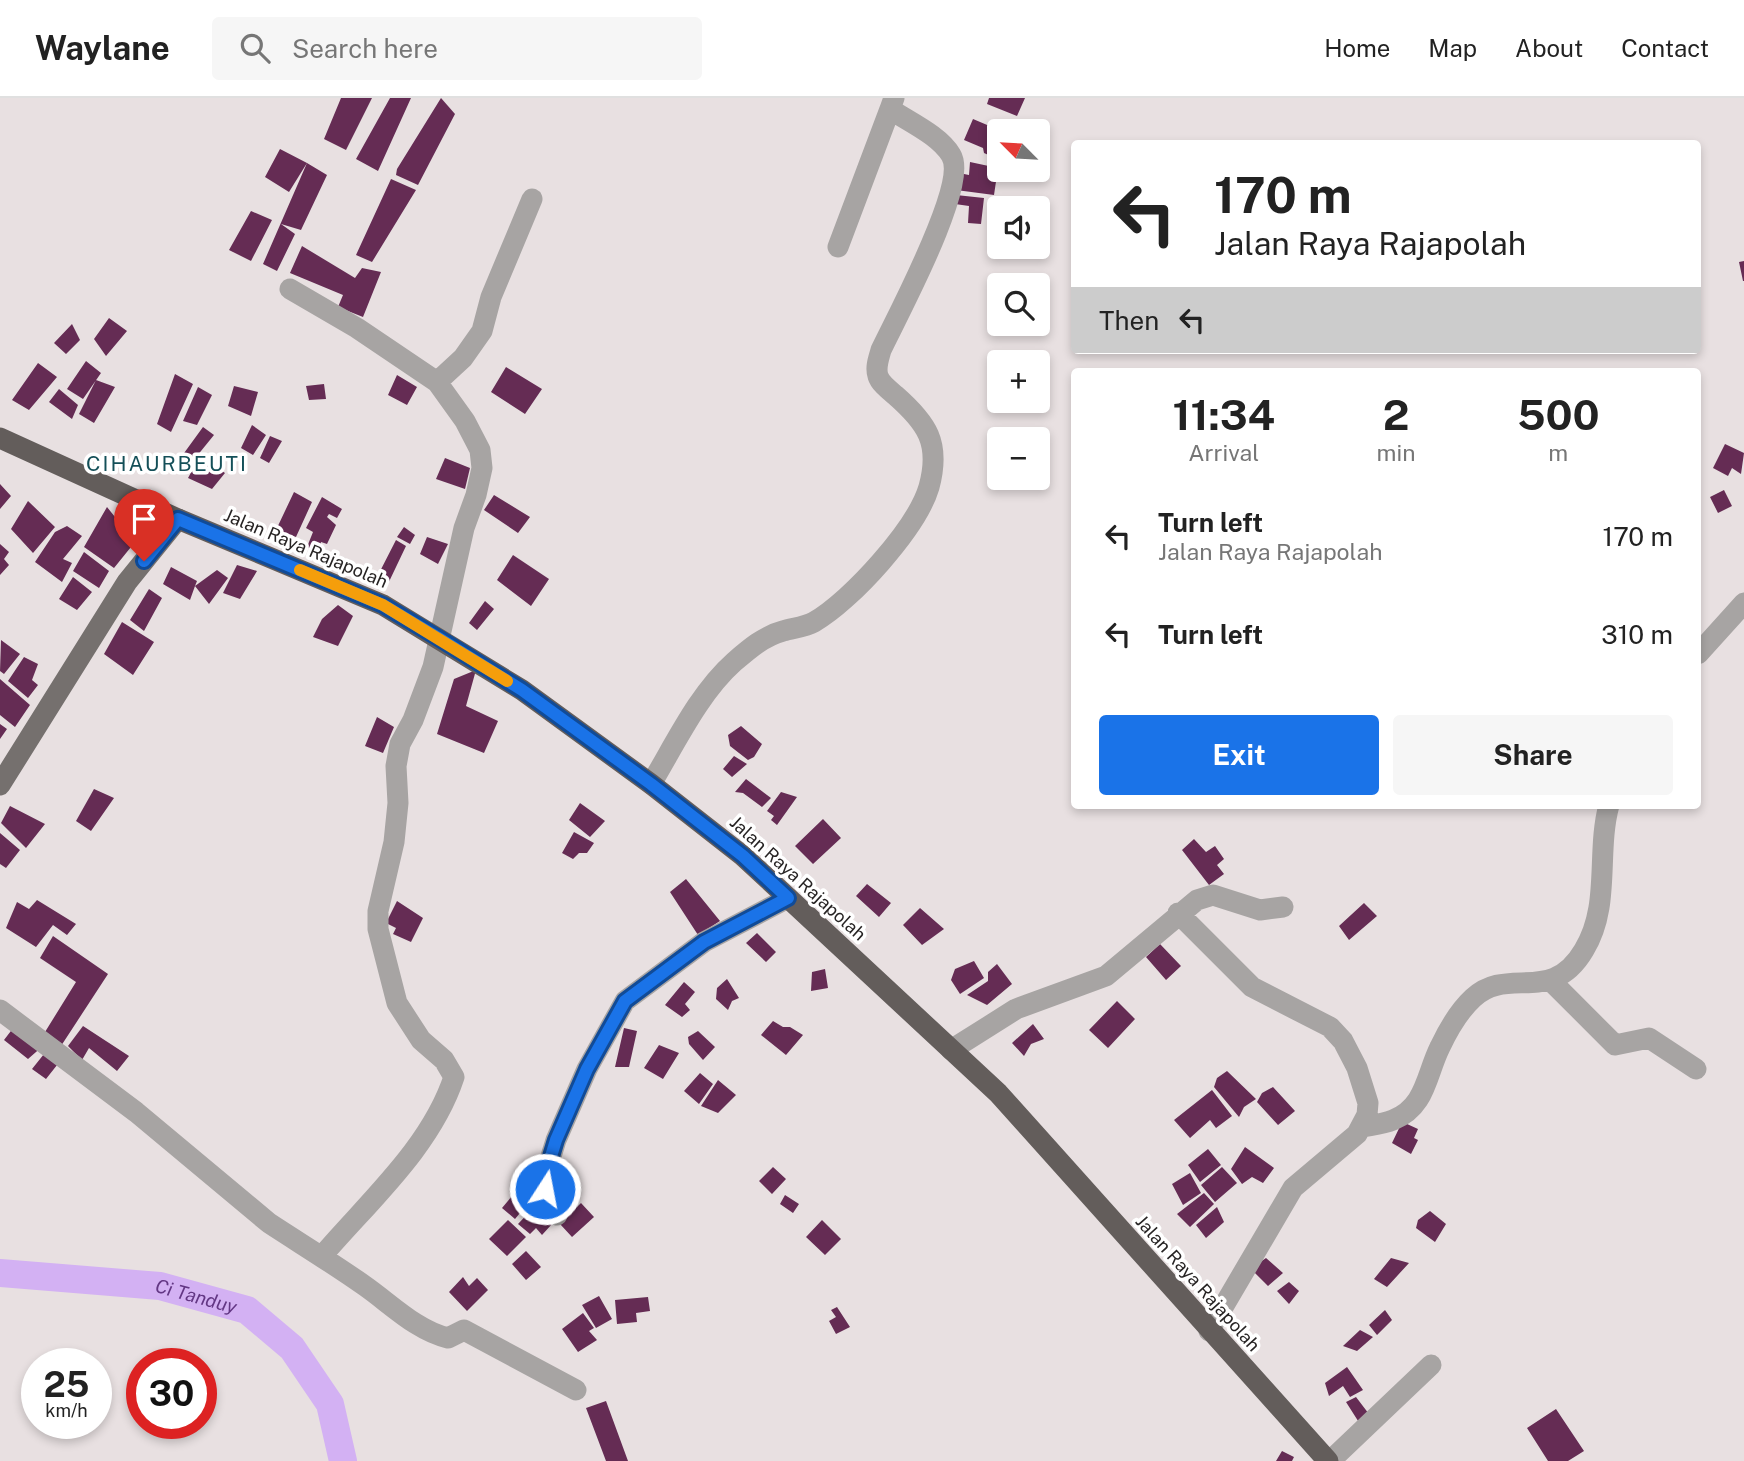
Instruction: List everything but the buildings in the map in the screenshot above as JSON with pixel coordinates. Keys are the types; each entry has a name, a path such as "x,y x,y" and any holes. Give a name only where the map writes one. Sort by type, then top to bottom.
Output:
{"highway":[{"name":"Jalan Raya Rajapolah","path":"0,438 178,519 383,605 522,690 651,784 743,856 998,1093 1209,1331 1329,1461"}],"main road":[{"path":"0,785 127,582 178,519"}],"street":[{"path":"651,784 703,700 731,664 759,641 780,631 810,624 829,613 904,533 923,505 933,461 932,438 922,421 884,385 878,376 877,365 881,350 939,226 955,172 951,155 943,145 892,104 838,247"},
{"path":"437,382 463,358 482,331 491,297 532,199"},
{"path":"290,289 357,328 437,382 480,450 482,468 464,528 440,639 422,699 400,744 396,766 398,803 394,842 380,895 378,929 397,1003 421,1040 444,1060 454,1077 447,1096 407,1159 322,1256"},
{"path":"1701,651 1744,603"},
{"path":"1209,1331 1293,1188 1362,1127 1392,1121 1415,1105 1425,1091 1439,1048 1474,997 1497,986 1552,982 1582,954 1600,911 1602,843 1608,809"},
{"path":"951,1049 1016,1009 1106,976 1178,913 1197,900 1213,894 1260,910 1283,907"},
{"path":"556,1215 545,1189 545,1176 556,1140 587,1069 625,1001 704,942 788,898"},
{"path":"1178,913 1252,987 1330,1027 1343,1041 1357,1068 1368,1103 1362,1127"},
{"path":"1552,982 1615,1045 1649,1038 1696,1069"},
{"path":"0,1010 136,1112 269,1223 322,1256 434,1335 448,1338 464,1330 576,1390"},
{"path":"1329,1461 1431,1365"}],"waterway":[{"name":"Ci Tanduy","path":"0,1273 160,1286 247,1310 292,1348 330,1404 343,1461"}],"slow traffic":[{"path":"300,570 383,605 507,681"}],"district":[{"name":"CIHAURBEUTI","path":"167,463"}],"route":[{"path":"144,561 178,519 383,605 522,690 651,784 743,856 788,898 704,942 625,1001 587,1069 556,1140 545,1176 545,1189"}]}
